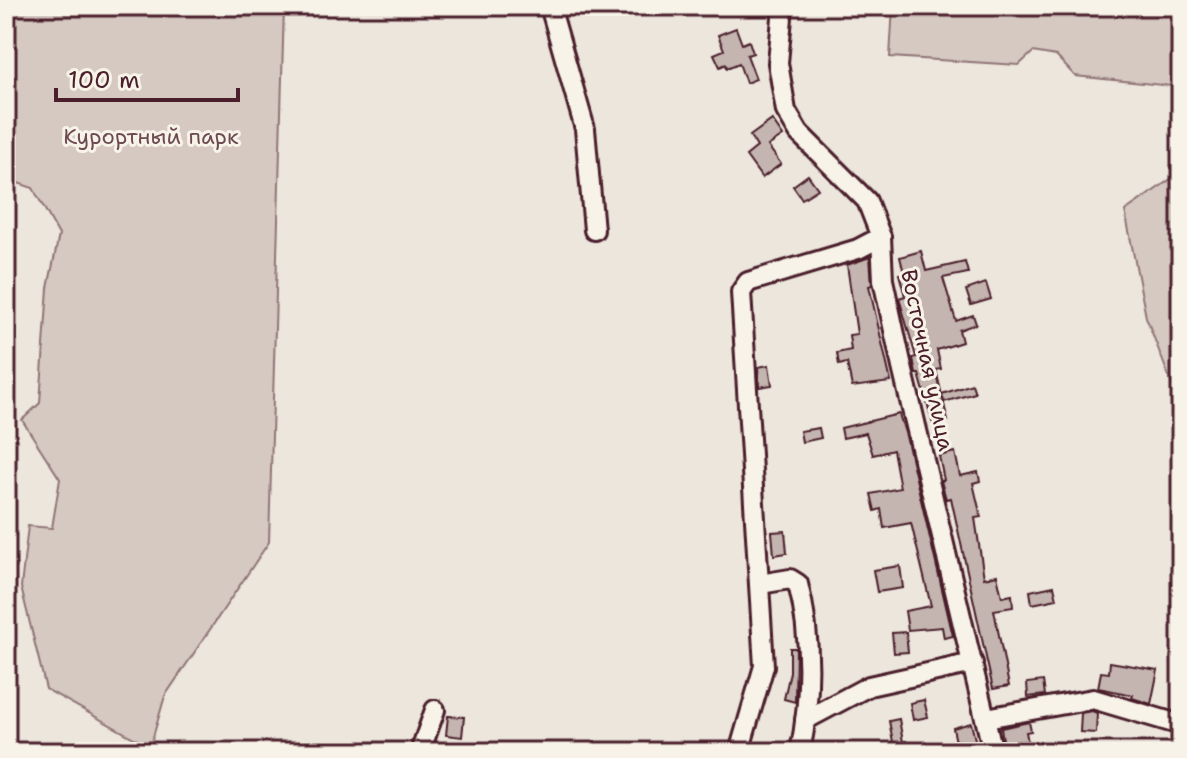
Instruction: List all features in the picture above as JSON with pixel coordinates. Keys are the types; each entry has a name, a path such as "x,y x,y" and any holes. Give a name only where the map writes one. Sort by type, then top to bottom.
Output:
{"street":[{"path":"550,6 585,129 594,230"},
{"name":"Восточная улица","path":"783,6 778,63 786,111 799,133 867,201 881,237 883,280 993,752"},
{"path":"739,752 764,666 741,292 748,282 858,249 881,237"},
{"path":"760,584 790,579 798,584 807,638 805,720 800,752"},
{"path":"805,720 869,686 973,663"},
{"path":"986,718 1093,699 1181,725"},
{"path":"420,752 435,710"}],"green space":[{"name":"Курортный парк","path":"6,6 284,6 269,542 165,696 150,747 46,689 21,587 28,526 52,528 60,479 22,420 40,403 48,288 59,235 33,188 6,179"},
{"path":"893,6 1181,6 1181,87 1075,76 1056,56 1033,52 1019,65 890,57"},
{"path":"1181,172 1181,408 1146,317 1125,211"}],"building":[{"path":"736,28 742,44 749,41 753,53 747,55 756,79 746,83 739,63 727,68 726,64 720,67 714,54 724,50 718,35"},
{"path":"772,120 783,136 768,146 781,164 762,178 746,156 757,147 750,136"},
{"path":"808,175 818,189 802,199 793,186"},
{"path":"921,251 926,271 965,262 968,273 943,278 956,321 973,315 976,324 959,330 962,342 937,350 941,369 936,370 948,421 933,424 919,374 916,374 913,358 916,357 899,298 905,296 899,274 904,273 900,257"},
{"path":"870,257 872,285 869,286 891,382 852,387 847,363 839,365 837,353 851,350 849,335 857,334 847,265"},
{"path":"986,283 991,299 971,305 966,290"},
{"path":"769,365 772,385 759,387 758,367"},
{"path":"972,384 975,393 944,402 942,394"},
{"path":"899,414 953,636 944,638 942,627 908,630 905,611 931,606 911,523 884,528 881,509 875,511 871,494 900,488 893,450 873,455 866,433 843,438 841,428"},
{"path":"819,428 821,438 802,442 800,431"},
{"path":"955,452 960,476 978,472 980,481 973,483 981,517 975,518 984,578 997,575 1002,597 1012,595 1013,607 994,610 1009,686 993,689 951,498 946,499 941,481 944,480 939,456"},
{"path":"785,531 787,553 774,555 772,532"},
{"path":"900,566 903,588 877,592 873,570"},
{"path":"1054,586 1057,599 1032,604 1030,591"},
{"path":"906,632 908,652 894,653 892,633"},
{"path":"790,648 796,648 795,702 784,699 790,672"},
{"path":"1110,662 1158,670 1151,704 1132,698 1133,695 1098,688 1101,672 1109,673"},
{"path":"1043,681 1045,695 1028,697 1027,683"},
{"path":"924,700 928,717 913,720 910,703"},
{"path":"1081,713 1097,713 1096,733 1080,732"},
{"path":"448,716 464,717 462,737 446,735"},
{"path":"899,719 903,742 906,741 909,752 895,752 889,721"},
{"path":"1029,722 1031,731 1026,732 1030,752 1005,752 1001,728"},
{"path":"971,723 978,752 958,752 953,728"}]}
